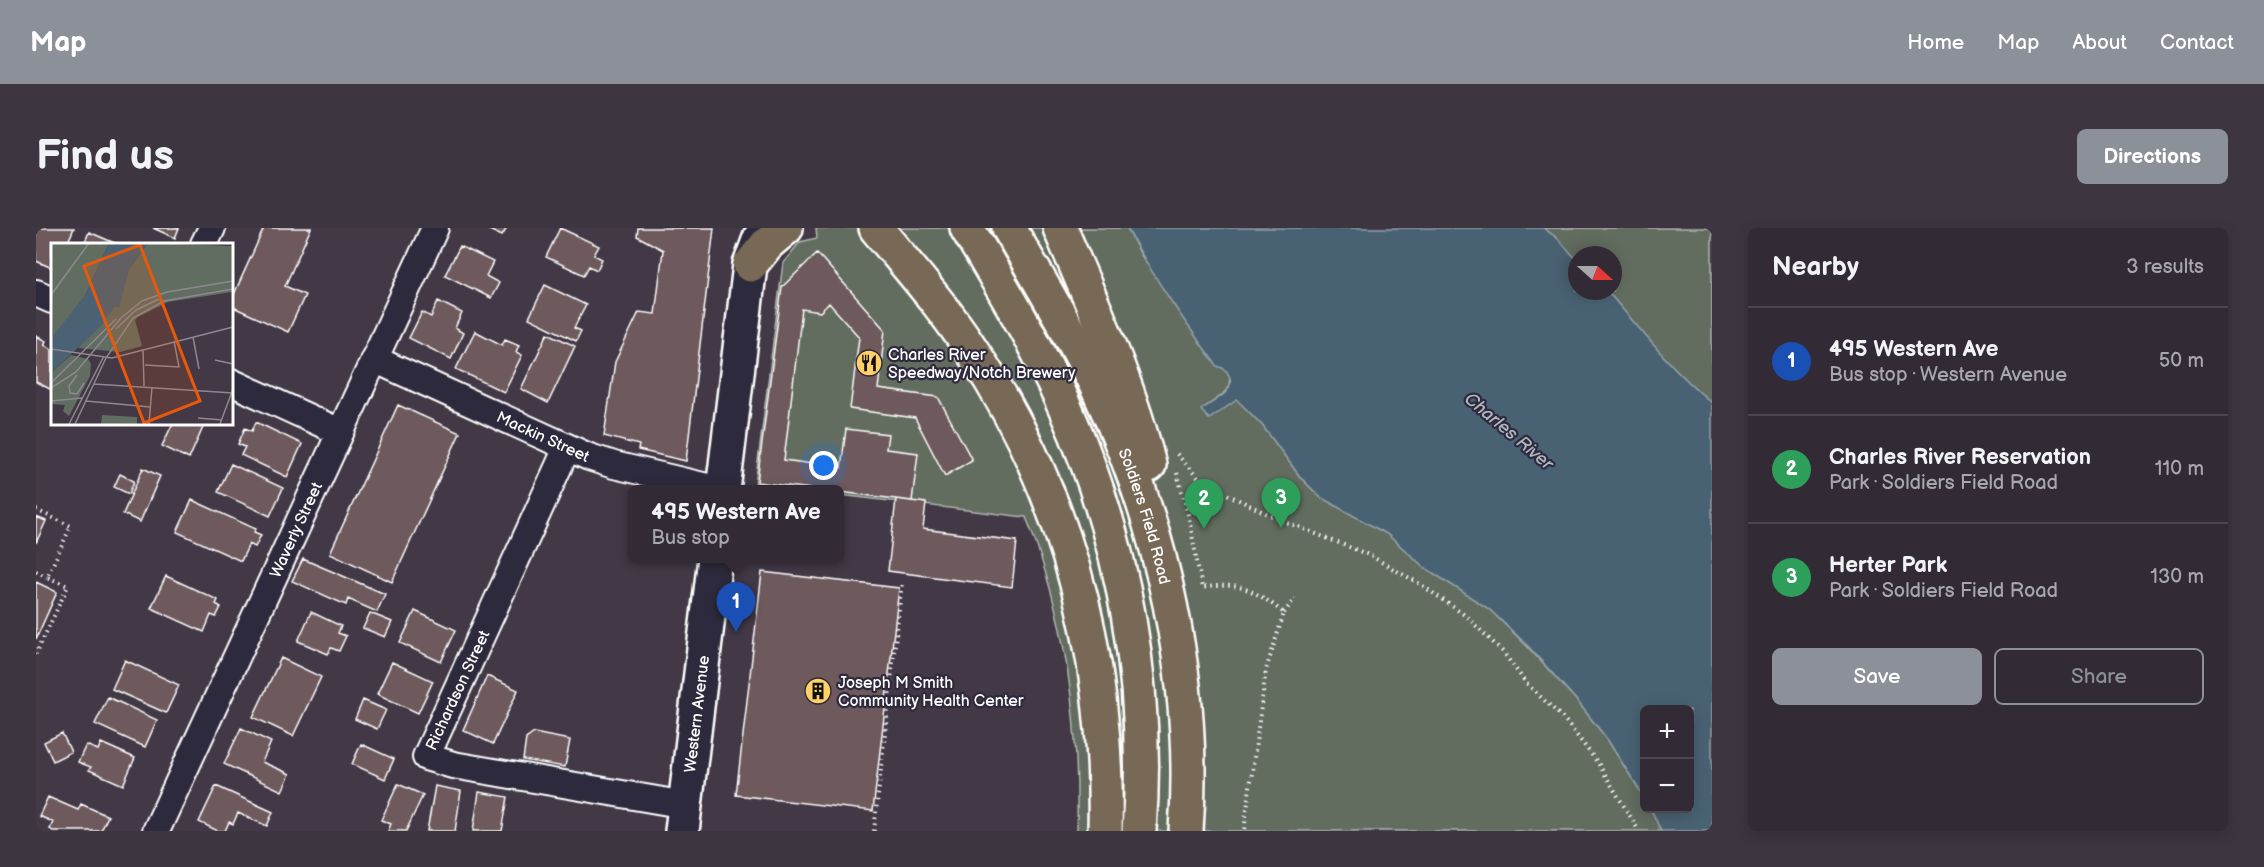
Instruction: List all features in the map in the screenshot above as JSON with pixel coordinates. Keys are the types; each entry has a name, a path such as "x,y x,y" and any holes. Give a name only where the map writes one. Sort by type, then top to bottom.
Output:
{"main road":[{"path":"723,485 750,266 748,228"},
{"path":"750,266 764,228"},
{"path":"750,266 767,244 786,228"},
{"path":"968,228 1038,351 1057,390 1083,450 1104,513 1125,598 1137,685 1141,761 1140,831"},
{"name":"Soldiers Field Road","path":"1009,228 1099,391 1133,473 1160,559 1182,688 1187,767 1186,831"},
{"path":"1060,228 1107,338 1140,431 1152,486 1160,559"},
{"path":"876,232 941,307 984,370 1022,435 1054,510 1079,587 1096,669 1104,748 1105,831"},
{"name":"Western Avenue","path":"684,818 714,563"}],"street":[{"path":"204,243 212,228"},
{"name":"Waverly Street","path":"156,831 435,228"},
{"path":"36,293 51,300"},
{"name":"Mackin Street","path":"375,359 567,448 608,463 704,485"},
{"path":"232,382 340,432"},
{"name":"Richardson Street","path":"567,448 426,757 684,818"}],"path":[{"path":"1174,450 1206,484 1276,518 1369,555 1428,589 1466,616 1503,652 1526,683 1564,719 1598,763 1639,831"},
{"path":"36,510 71,526 47,577"},
{"path":"1189,518 1202,588 1234,585 1247,589 1284,613"},
{"path":"36,571 68,586 36,654"},
{"path":"874,831 902,582"},
{"path":"1244,831 1266,670 1284,613 1295,598"}],"green space":[{"path":"816,228 1127,228 1141,255 1229,373 1230,380 1226,390 1218,399 1202,409 1209,418 1237,399 1262,425 1301,478 1320,497 1387,534 1424,567 1489,609 1527,646 1578,702 1607,739 1640,791 1640,813 1653,813 1661,831 1077,831 1076,750 1068,671 1052,594 1026,517 844,495 844,485 755,485 783,263 800,242 817,238"},
{"path":"1543,228 1712,228 1712,403 1670,363 1615,300 1622,300 1622,246 1568,246 1568,250"}],"water":[{"name":"Charles River","path":"1127,228 1543,228 1557,238 1568,250 1568,300 1615,300 1670,363 1712,403 1712,831 1661,831 1653,813 1694,813 1694,705 1640,705 1640,791 1607,739 1578,702 1527,645 1489,609 1424,567 1387,534 1320,497 1301,478 1262,425 1237,400 1209,419 1201,410 1226,392 1230,384 1229,376 1225,370 1217,366 1147,264"}],"building":[{"path":"36,228 74,228 67,243 51,243 51,268 36,261"},
{"path":"153,228 179,228 175,238"},
{"path":"264,228 311,228 285,286 305,295 288,332 232,306 232,299"},
{"path":"485,228 507,228 502,236"},
{"path":"560,228 599,246 594,255 602,259 597,270 589,266 584,275 546,257"},
{"path":"638,228 714,228 686,461 638,450 639,445 604,436 615,362 639,312 655,314 663,250 637,236"},
{"path":"89,232 115,243 84,243"},
{"path":"460,246 493,262 486,276 499,283 491,298 445,275"},
{"name":"Charles River Speedway/Notch Brewery","path":"817,253 885,330 878,389 938,397 972,460 945,476 915,418 850,409 859,337 829,303 820,312 802,309 784,460 841,468 846,429 888,434 886,449 918,453 912,501 844,492 844,485 781,485 757,482 782,287"},
{"path":"545,285 586,305 574,328 581,331 576,341 529,318"},
{"path":"438,301 462,313 455,328 463,333 451,359 409,338 422,312 431,317"},
{"path":"475,331 502,345 505,339 519,345 516,352 522,355 504,392 456,369"},
{"path":"548,333 575,346 548,403 521,389"},
{"path":"36,336 46,341 44,345 51,348 51,390 36,382"},
{"path":"398,405 460,433 392,582 330,553"},
{"path":"256,422 302,444 287,477 241,455 245,447 238,444 245,428 252,431"},
{"path":"173,424 205,424 189,459 162,446"},
{"path":"231,464 283,488 270,516 218,492"},
{"path":"143,468 160,476 140,522 123,514"},
{"path":"120,474 134,481 129,494 114,487"},
{"path":"896,499 926,503 923,529 1017,541 1012,587 888,571"},
{"path":"192,500 256,529 254,532 261,535 255,547 249,544 241,561 177,532"},
{"path":"36,517 46,521 36,543"},
{"path":"303,559 385,594 377,612 348,599 346,605 292,581"},
{"name":"Joseph M Smith Community Health Center","path":"762,572 899,588 873,811 736,795"},
{"path":"166,576 218,600 216,604 221,607 216,617 211,615 204,632 151,608"},
{"path":"36,582 57,592 36,639"},
{"path":"415,611 456,630 441,662 400,643"},
{"path":"311,612 341,626 338,633 346,636 339,651 331,648 328,654 298,641"},
{"path":"370,613 392,622 385,637 363,628"},
{"path":"281,658 321,677 293,736 253,717"},
{"path":"125,660 179,685 166,713 112,689"},
{"path":"392,662 433,681 418,713 377,694"},
{"path":"487,676 518,690 493,744 463,730"},
{"path":"108,697 157,720 145,747 95,724"},
{"path":"363,700 386,710 377,729 355,719"},
{"path":"241,728 271,742 262,762 290,774 282,791 224,764"},
{"path":"62,733 71,752 53,761 44,742"},
{"path":"534,733 570,740 565,767 523,760 526,739"},
{"path":"101,743 135,758 123,785 89,770 91,767 78,762 86,745 98,750"},
{"path":"361,744 394,759 385,779 352,764"},
{"path":"398,784 423,795 406,831 388,831 391,824 381,820"},
{"path":"216,786 273,812 267,826 238,813 233,824 229,822 225,831 218,831 199,822"},
{"path":"435,786 461,791 455,831 427,831"},
{"path":"479,792 508,797 502,831 473,831"},
{"path":"48,797 78,810 81,804 108,816 101,831 53,831 50,829 53,822 39,816"}],"place":[{"name":"Charles River Speedway/Notch Brewery","path":"869,363"},
{"name":"Herter Park","path":"1281,528"},
{"name":"Charles River Reservation","path":"1204,529"},
{"name":"495 Western Ave","path":"736,632"},
{"name":"Joseph M Smith Community Health Center","path":"818,691"}]}
